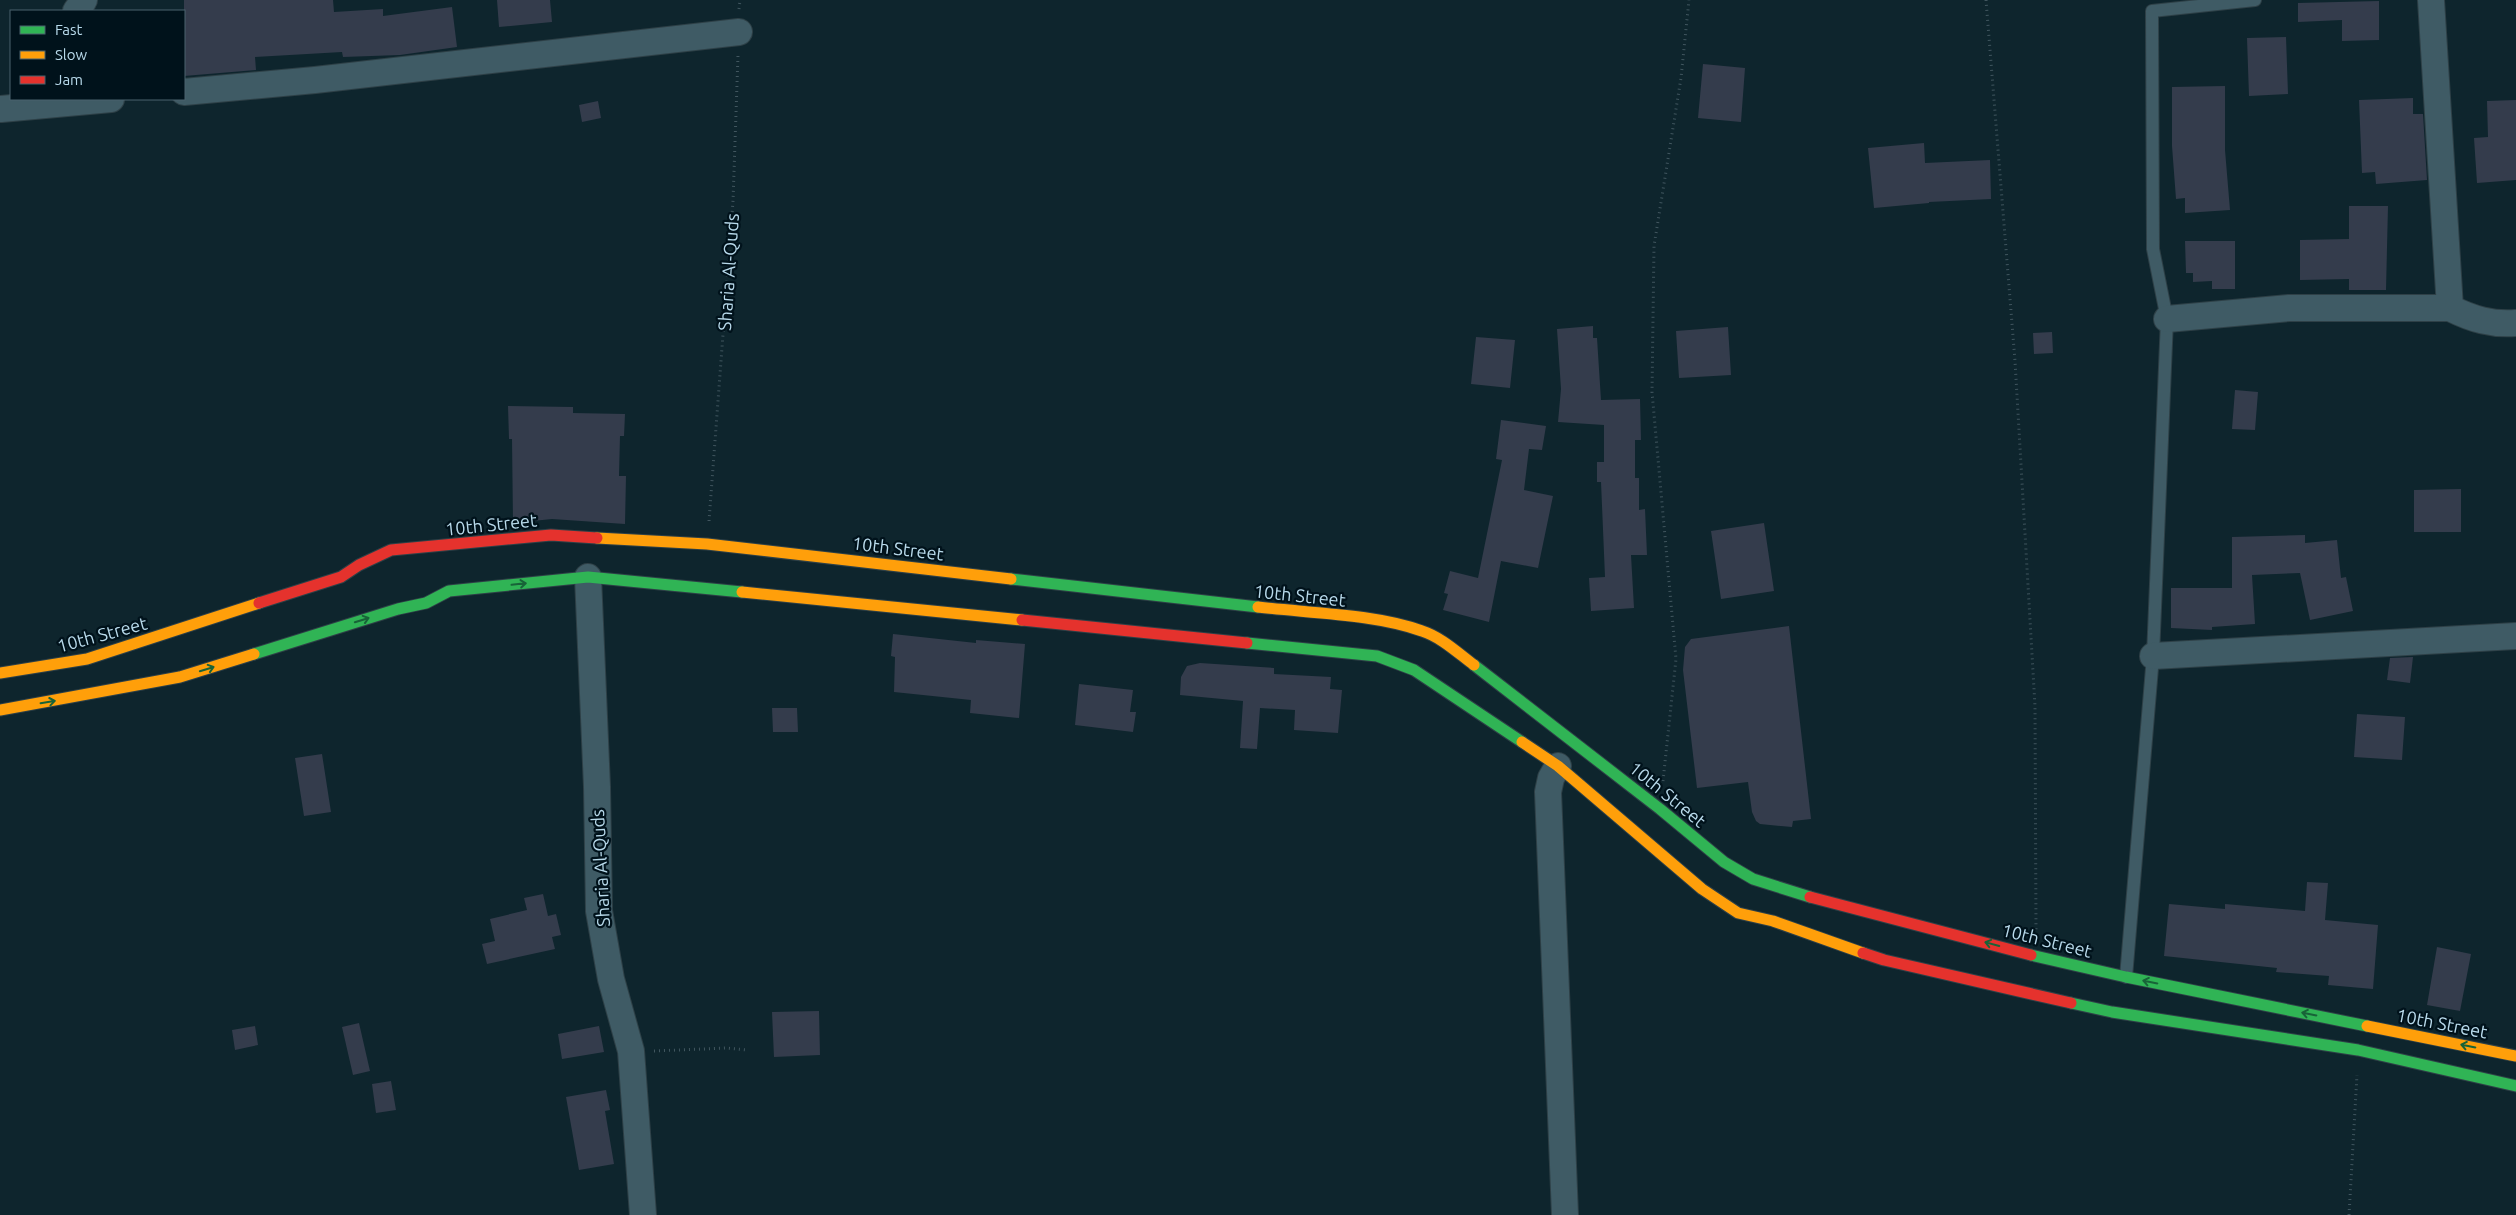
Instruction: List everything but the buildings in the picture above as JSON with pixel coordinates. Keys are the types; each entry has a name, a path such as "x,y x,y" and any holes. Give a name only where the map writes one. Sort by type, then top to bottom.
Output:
{"main road":[{"name":"10th Street","path":"0,673 87,659 151,640 341,577 359,565 391,550 550,536 707,544 1390,622 1424,631 1448,645 1660,809 1724,862 1754,879 1788,891 2036,956 2126,977 2516,1056"},
{"path":"0,710 180,677 398,609 426,603 448,592 588,577 1377,656 1414,670 1558,766 1702,889 1738,913 1773,921 1884,960 2112,1012 2358,1050 2516,1086"}],"street":[{"path":"2432,0 2450,308"},
{"path":"185,92 315,80 739,32"},
{"path":"4,105 93,100"},
{"path":"2167,319 2289,308 2450,308 2473,319 2504,324 2516,323"},
{"name":"Sharia Al-Quds","path":"588,577 597,786 599,911 611,979 631,1052 643,1215"},
{"path":"2153,656 2516,636"},
{"path":"1558,766 1550,778 1548,792 1565,1215"}],"lane":[{"path":"2126,977 2153,656 2167,319 2153,249 2152,6 2255,0"}],"path":[{"name":"Sharia Al-Quds","path":"707,544 733,201 740,0"},
{"path":"1660,809 1676,659 1652,392 1654,246 1681,78 1689,0"},
{"path":"1986,0 2015,361 2034,696 2036,956"},
{"path":"631,1052 726,1048 747,1050"},
{"path":"2349,1215 2358,1050"}],"traffic: fast":[{"path":"254,654 398,609 426,603 449,591 588,577 742,592"},
{"path":"1011,579 1258,607"},
{"path":"1247,643 1377,656 1414,670 1522,742"},
{"path":"1474,665 1660,809 1724,862 1753,879 1810,897"},
{"path":"2031,955 2126,977 2367,1026"},
{"path":"2071,1003 2112,1012 2358,1050 2516,1086"}],"traffic: slow":[{"path":"597,538 707,544 1011,579"},
{"path":"742,592 1022,620"},
{"path":"0,673 87,659 259,603"},
{"path":"1258,607 1342,615 1404,625 1436,637 1474,665"},
{"path":"0,710 180,677 254,654"},
{"path":"1522,742 1558,766 1702,889 1738,913 1773,921 1863,953"},
{"path":"2367,1026 2516,1056"}],"traffic: jam":[{"path":"259,603 341,577 359,565 391,550 551,535 597,538"},
{"path":"1022,620 1247,643"},
{"path":"1810,897 2031,955"},
{"path":"1863,953 1884,960 2071,1003"}]}
